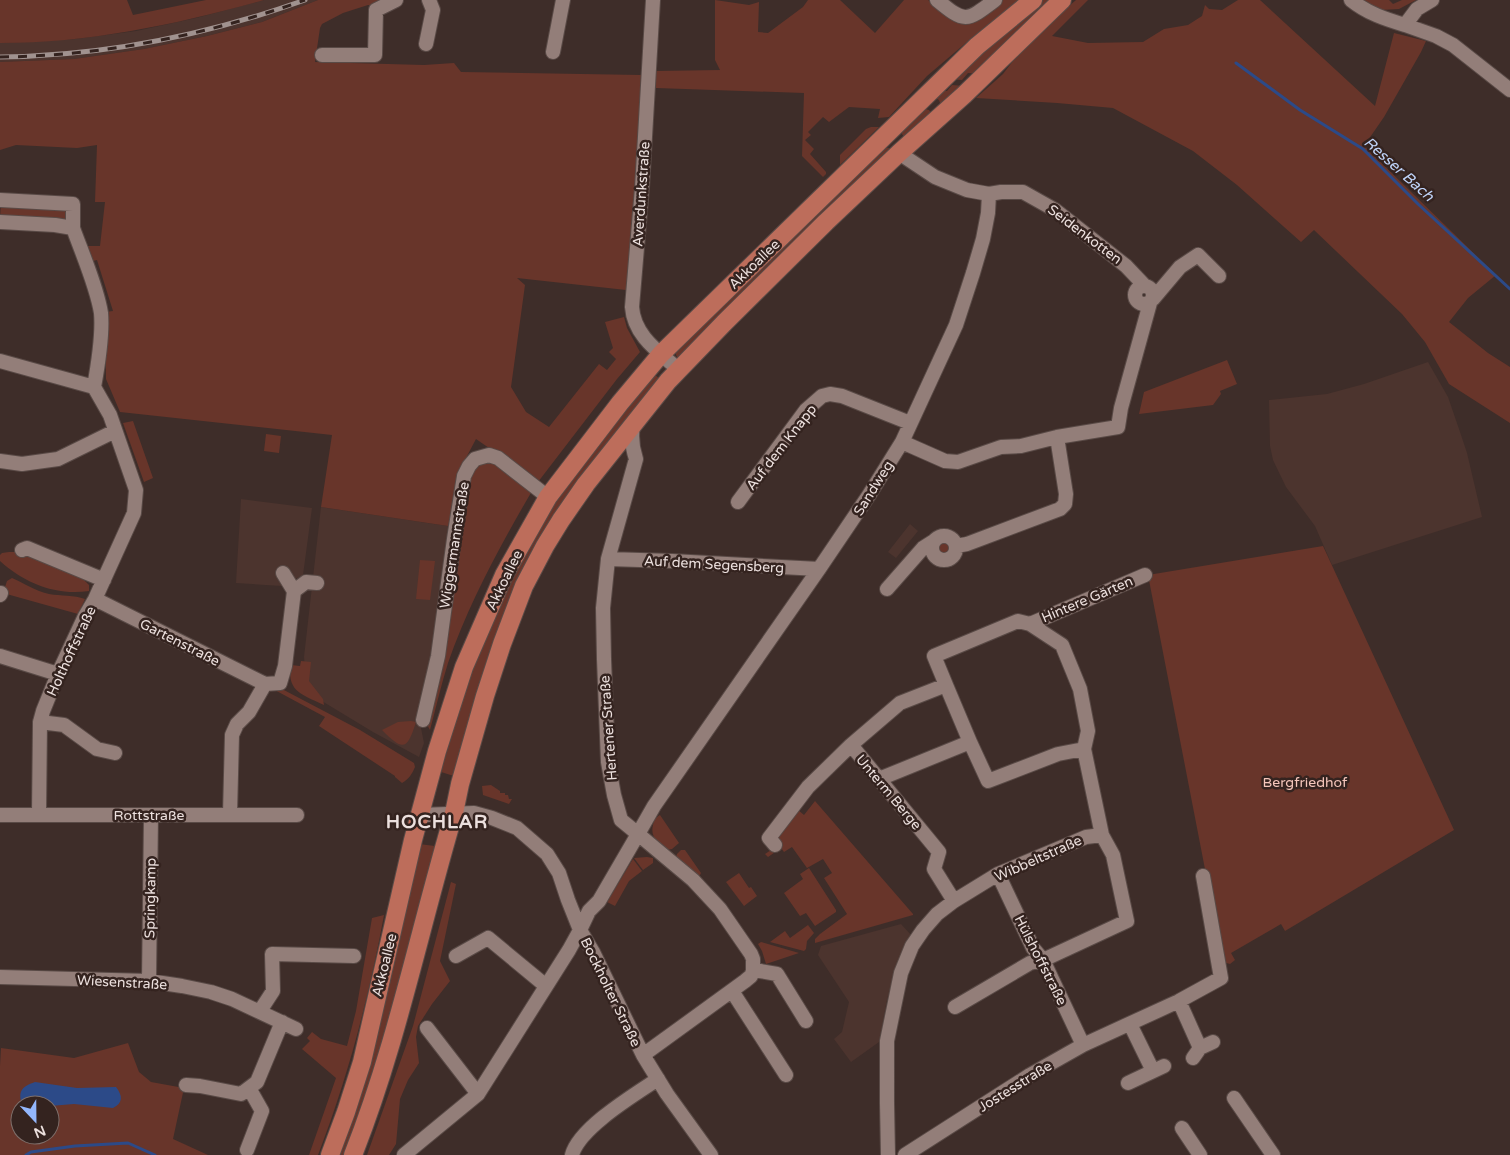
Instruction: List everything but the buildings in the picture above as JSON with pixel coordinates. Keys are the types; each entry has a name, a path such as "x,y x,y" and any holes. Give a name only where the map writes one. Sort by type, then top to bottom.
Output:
{"main road":[{"name":"Akkoallee","path":"330,1155 362,1062 413,840 437,751 464,667 504,575 548,497 620,403 661,354 977,46 1033,0"},
{"name":"Akkoallee","path":"353,1155 402,1009 460,784 485,696 524,586 545,546 586,484 679,370 741,306 899,153 964,95 1062,0"},
{"name":"Akkoallee","path":"912,108 931,102 937,109 917,137"},
{"path":"894,126 894,142 899,153"}],"street":[{"path":"322,55 376,55 376,10 396,0"},
{"path":"426,44 433,10 429,0"},
{"path":"553,52 563,0"},
{"name":"Averdunkstraße","path":"652,0 643,179 632,307 634,321 638,330 644,338 679,370"},
{"path":"937,0 957,16 968,17 977,13 994,0"},
{"path":"1351,0 1384,19 1436,36 1453,45 1510,90"},
{"path":"1405,25 1417,9 1432,0"},
{"path":"899,153 935,177 967,190 989,194"},
{"name":"Seidenkotten","path":"989,194 1023,192 1056,210 1126,266 1145,286 1153,290 1152,301"},
{"name":"Sandweg","path":"638,834 654,806 820,569 902,442 956,326 983,239 988,213 989,194"},
{"path":"0,200 73,204 73,228 92,282 100,312 98,363 94,386 0,361"},
{"path":"0,222 55,225 73,228"},
{"path":"902,442 945,461 958,462 1001,447 1022,446 1057,436 1118,427 1121,408 1152,301 1180,266 1198,255 1219,276"},
{"name":"Holthoffstraße","path":"39,815 40,722 43,711 58,674 85,616 96,599 134,513 136,490 108,409 94,386"},
{"name":"Auf dem Knapp","path":"738,502 806,410 822,396 830,394 842,396 910,423"},
{"name":"Hertener Straße","path":"633,425 632,448 636,459 608,560 603,617 608,762 614,795 621,820 693,880 720,909 751,954 753,971"},
{"path":"0,461 22,464 58,459 115,431"},
{"path":"887,590 923,548 934,542 932,548 934,554 939,559 945,560 951,558 956,552 956,546 990,536 1060,508 1065,504 1066,494 1057,436"},
{"name":"Wiggermannstraße","path":"423,720 438,656 464,476 469,466 475,459 490,455 498,458 548,497"},
{"path":"22,550 27,548 104,580"},
{"name":"Auf dem Segensberg","path":"608,560 672,560 820,569"},
{"path":"230,814 232,735 237,724 249,712 265,684 280,683 285,666 294,591 282,573"},
{"name":"Hintere Gärten","path":"1030,624 1145,574"},
{"path":"294,591 306,582 316,583"},
{"name":"Gartenstraße","path":"96,599 265,684"},
{"name":"Hintere Gärten","path":"946,685 934,656 1018,621 1030,624 1062,645 1080,689 1088,731 1084,749 1102,836 1113,855 1126,921 1043,960"},
{"path":"0,656 58,674"},
{"path":"851,745 900,703 946,685 988,782 1058,754 1084,749"},
{"path":"40,722 64,725 97,749 115,753"},
{"path":"879,780 970,742"},
{"name":"Unterm Berge","path":"775,845 769,838 808,787 851,745 939,852 934,869 954,901"},
{"path":"420,815 454,813"},
{"name":"Bockholter Straße","path":"454,813 474,813 517,828 547,854 559,873 580,930 593,952 643,1055 711,1155"},
{"name":"Rottstraße","path":"0,815 297,814"},
{"name":"Springkamp","path":"149,981 151,815"},
{"path":"404,1155 478,1094 580,930 589,911 599,901 638,834"},
{"name":"Wibbeltstraße","path":"888,1155 887,1041 901,973 912,946 937,914 954,901 998,874 1086,836 1102,836"},
{"name":"Hülshoffstraße","path":"998,874 1033,948 1043,960 1083,1045"},
{"name":"Jostesstraße","path":"905,1155 1030,1075 1083,1045 1179,1001 1221,978 1203,876"},
{"path":"456,956 488,938 546,986"},
{"path":"260,1011 273,991 272,954 354,956"},
{"path":"955,1007 1030,963 1043,960"},
{"path":"643,1055 732,991 751,976 753,971 777,974 806,1020"},
{"name":"Wiesenstraße","path":"0,977 149,981 182,986 211,992 260,1011 296,1029"},
{"path":"732,991 786,1075"},
{"path":"1179,1001 1202,1050"},
{"path":"186,1085 241,1094 257,1082 282,1022"},
{"path":"1128,1083 1158,1069 1130,1024"},
{"path":"427,1028 478,1094"},
{"path":"572,1155 574,1147 586,1131 658,1079"},
{"path":"247,1150 262,1111 249,1088"},
{"path":"1234,1098 1273,1155"},
{"path":"1182,1128 1200,1155"}],"shaded area":[{"path":"264,0 318,0 262,22 144,49 74,59 0,62 0,43 75,39 136,31"},
{"path":"1428,362 1448,397 1467,453 1482,517 1332,565 1315,526 1286,487 1273,460 1270,446 1269,400 1327,394 1364,384"},
{"path":"241,499 312,508 303,575 282,586 236,583"},
{"path":"321,507 448,526 438,617 420,723 424,743 419,757 307,692 304,657"},
{"path":"910,524 918,531 896,558 888,552"},
{"path":"901,924 911,935 895,970 879,1042 851,1062 834,1039 842,1032 849,1002 818,955 821,946"}],"green space":[{"path":"0,0 127,0 133,15 206,0 264,0 199,17 100,36 67,40 0,43"},
{"path":"318,0 388,0 377,6 368,5 343,13 322,24 315,62 424,65 454,63 461,72 641,75 639,166 626,290 517,278 525,285 511,387 526,412 549,427 599,364 607,370 616,359 609,352 613,348 605,322 624,317 627,328 640,352 538,482 476,439 467,456 448,526 321,507 332,435 120,412 106,379 105,312 113,311 97,260 89,262 84,246 100,246 105,202 95,202 97,145 77,148 16,145 0,150 0,62 74,59 144,49 262,22"},
{"path":"715,0 749,5 759,2 758,32 768,33 803,7 808,0 840,0 875,33 904,0 928,0 960,23 969,22 1001,0 1020,0 927,76 889,117 878,118 880,109 849,107 829,122 823,117 808,132 811,135 805,140 814,149 810,154 826,172 823,177 802,156 804,93 656,88 656,71 720,70 715,60"},
{"path":"1038,0 1058,0 980,74 968,73 962,80 948,79"},
{"path":"1076,0 1088,0 1052,36 1088,43 1143,42 1164,29 1188,25 1202,16 1205,5 1209,9 1222,10 1238,0 1260,0 1375,106 1394,33 1426,41 1384,117 1364,146 1496,275 1468,298 1449,322 1488,353 1510,367 1510,423 1449,384 1425,342 1402,314 1314,230 1301,242 1237,185 1193,151 1113,108 976,98 1003,74 1025,45"},
{"path":"1362,0 1389,0 1393,4 1402,0 1416,0 1399,9 1381,10"},
{"path":"952,85 965,86 941,106 939,100 933,97 935,90 947,91"},
{"path":"925,109 931,113 904,137 902,129 920,111"},
{"path":"879,127 840,165 840,155 866,129"},
{"path":"884,147 891,150 679,358 677,357 674,350"},
{"path":"1,203 67,206 68,222 0,218"},
{"path":"1227,360 1237,384 1220,391 1221,394 1213,405 1139,414 1144,392"},
{"path":"653,373 662,381 556,522 457,777 441,772 478,654 503,594 546,514"},
{"path":"133,421 153,478 144,482 123,423"},
{"path":"266,434 281,436 279,453 264,451"},
{"path":"480,462 495,462 532,491 497,554 465,619 448,663 430,730 425,721 469,479"},
{"path":"944,539 952,547 944,555 936,547"},
{"name":"Bergfriedhof","path":"1323,546 1454,830 1285,931 1281,924 1231,953 1235,960 1230,964 1223,962 1148,575"},
{"path":"22,552 81,578 86,576 84,580 89,585 89,591 65,592 53,590 19,576 0,561 2,553"},
{"path":"420,560 435,561 430,600 416,599"},
{"path":"12,578 43,592 85,599 78,614 3,593 7,581"},
{"path":"301,661 311,662 309,681 323,699 324,705 303,695 294,687 290,674 291,665 300,666"},
{"path":"271,688 282,689 360,730 414,763 415,767 411,774 402,783 395,776 319,726 325,717"},
{"path":"398,722 416,722 410,738 404,745 395,742 382,730"},
{"path":"491,785 500,793 508,795 509,799 512,799 509,804 483,795 482,786"},
{"path":"815,801 913,915 815,943 815,939 820,934 847,914 824,878 832,873 823,859 807,868 792,847 784,852 781,848 768,857 765,854 777,846 773,839 797,809 804,815"},
{"path":"660,815 679,843 672,849 667,850 654,836 652,829 654,822"},
{"path":"419,844 435,846 402,980 348,1155 340,1155 374,1051 384,992"},
{"path":"681,850 685,850 701,873 700,875 698,876 676,857"},
{"path":"634,858 653,858 653,863 643,870"},
{"path":"633,859 642,871 629,881 615,906 607,902"},
{"path":"809,868 836,910 836,912 815,926 806,913 800,916 784,893 803,879 800,874"},
{"path":"739,873 757,896 744,906 726,882"},
{"path":"451,882 456,884 440,961 450,981 418,1026 416,1037 419,1063 408,1080 400,1099 396,1144 389,1155 367,1155 413,1026"},
{"path":"384,915 372,976 339,1096 318,1155 309,1155 336,1078 302,1049 310,1041 307,1038 312,1032 321,1039 347,1046 356,1011 372,918"},
{"path":"808,925 814,933 807,941 804,951 770,942 785,931 790,938"},
{"path":"761,942 799,953 766,964 758,944"},
{"path":"128,1043 139,1072 151,1082 184,1088 173,1139 208,1155 0,1155 1,1048 74,1058"}],"water":[{"path":"35,1082 77,1088 116,1087 121,1099 119,1104 113,1108 74,1104 60,1105 60,1095 20,1095 26,1086"}],"waterway":[{"name":"Resser Bach","path":"1236,63 1300,110 1363,149 1418,204 1510,289"},
{"path":"26,1155 31,1152 75,1146 128,1143 155,1155"}],"railway":[{"path":"0,57 78,53 155,41 231,24 305,0"}],"district":[{"name":"HOCHLAR","path":"437,821"}]}
